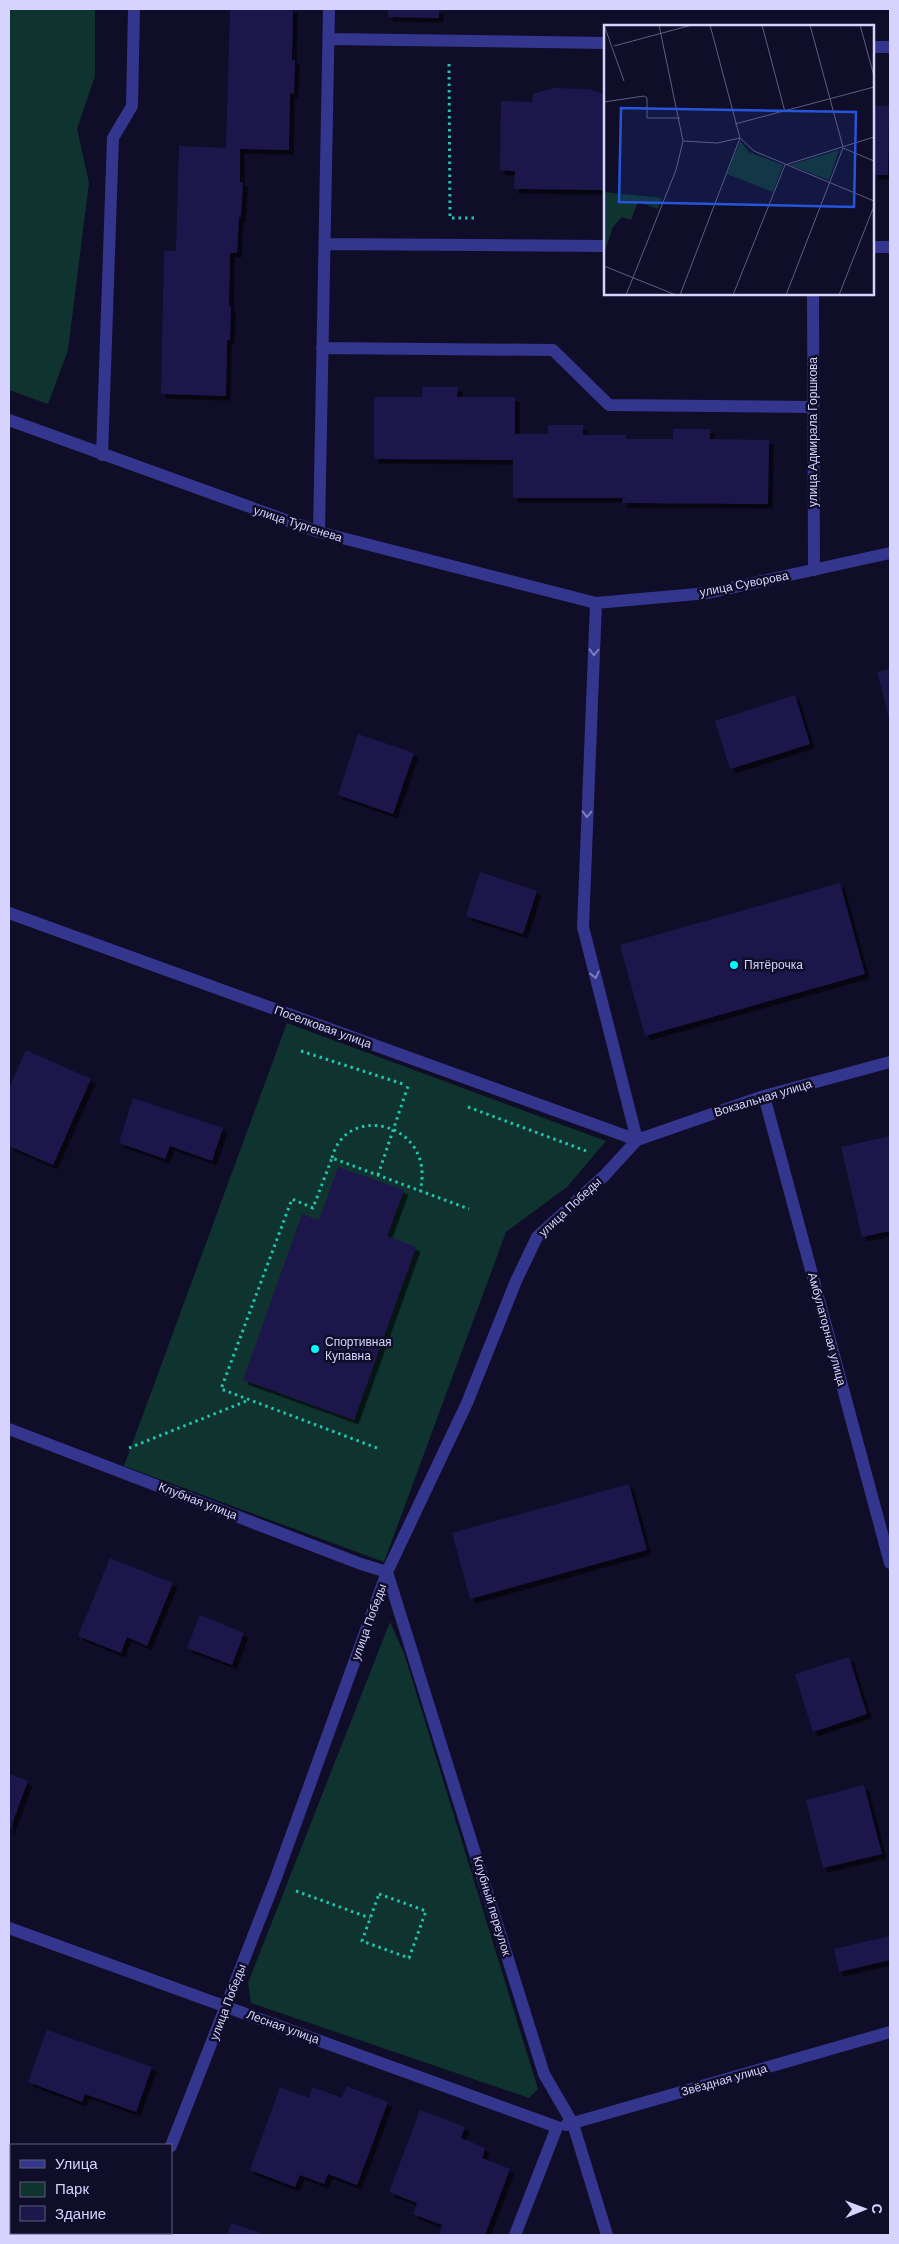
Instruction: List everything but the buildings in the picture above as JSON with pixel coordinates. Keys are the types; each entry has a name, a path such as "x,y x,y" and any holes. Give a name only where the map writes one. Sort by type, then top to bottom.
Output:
{"street":[{"path":"102,456 113,138 132,106 134,9"},
{"path":"319,532 330,9"},
{"path":"329,39 604,43"},
{"path":"874,47 890,47"},
{"path":"325,244 604,246"},
{"path":"874,247 890,247"},
{"name":"улица Адмирала Горшкова","path":"813,295 814,570"},
{"path":"322,348 553,350 609,405 812,407"},
{"name":"улица Тургенева","path":"9,420 102,456 319,532 596,603"},
{"name":"улица Суворова","path":"596,603 708,593 890,553"},
{"path":"596,603 583,927 637,1140"},
{"name":"Поселковая улица","path":"9,913 637,1140"},
{"name":"Вокзальная улица","path":"637,1140 764,1096 890,1062"},
{"name":"Амбулаторная улица","path":"764,1096 890,1563"},
{"name":"улица Победы","path":"172,2144 274,1883 387,1572 467,1403 516,1282 537,1237 605,1174 637,1140"},
{"name":"Клубная улица","path":"9,1428 387,1572"},
{"name":"Клубный переулок","path":"387,1572 544,2074 573,2124 607,2235"},
{"name":"Лесная улица","path":"9,1928 557,2127"},
{"name":"Звёздная улица","path":"557,2127 573,2124 890,2032"},
{"path":"515,2235 557,2127"}],"path":[{"path":"449,40 450,218 479,218"},
{"path":"301,1051 417,1089"},
{"path":"378,1175 408,1086"},
{"path":"462,1106 589,1152"},
{"path":"377,1448 221,1389 292,1200 313,1208 340,1140 357,1129 376,1125 394,1129 408,1139 419,1155 422,1180 420,1191"},
{"path":"332,1158 469,1209"},
{"path":"95,1462 249,1400"},
{"path":"274,1883 370,1918"},
{"path":"379,1894 426,1911 409,1958 362,1941 370,1918 379,1894"}],"green space":[{"path":"9,9 95,9 95,76 77,129 89,183 68,350 48,404 9,390"},
{"name":"Спортивная Купавна","path":"287,1023 606,1141 567,1187 506,1232 384,1562 124,1466"},
{"path":"390,1622 404,1653 538,2089 529,2098 251,2003 248,1983"}],"place":[{"name":"Пятёрочка","path":"734,965"},
{"name":"Спортивная Купавна","path":"315,1349"}]}
